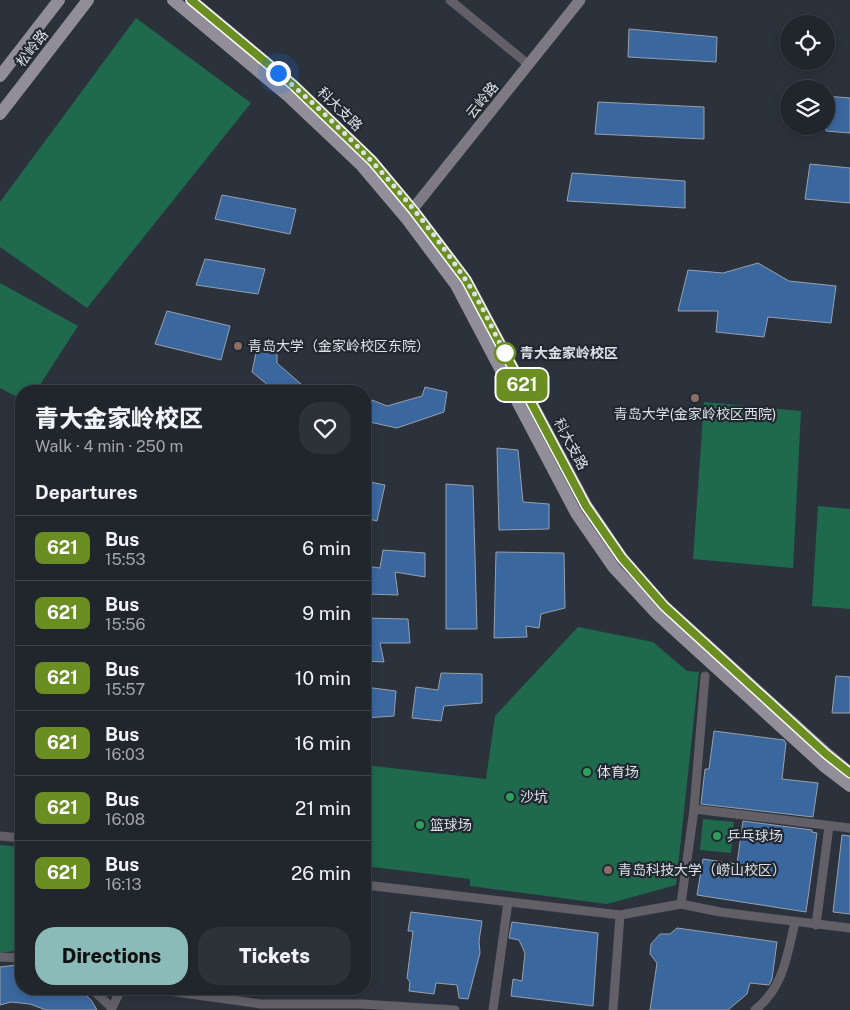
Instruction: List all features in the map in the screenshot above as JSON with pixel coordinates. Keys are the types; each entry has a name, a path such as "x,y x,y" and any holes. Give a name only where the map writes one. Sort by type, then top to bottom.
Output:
{"main road":[{"name":"松岭路","path":"0,76 59,0"},
{"name":"松岭路","path":"0,114 88,0"},
{"name":"科大支路","path":"173,0 288,96 362,166 409,214 466,280 586,506 622,558 664,606 826,754 850,773"},
{"name":"科大支路","path":"191,0 293,85 372,161 456,285 576,513 614,568 656,613 825,767 850,786"}],"street":[{"path":"450,0 529,65"},
{"name":"云岭路","path":"409,214 580,0"},
{"path":"681,904 694,809 705,676"},
{"path":"694,809 850,828"},
{"path":"816,925 829,826"},
{"path":"0,836 15,837"},
{"path":"371,886 620,915 681,904 720,912 850,928"},
{"path":"493,1010 508,902"},
{"path":"613,1010 620,915"},
{"path":"755,1010 764,1003 782,976 795,922"},
{"path":"0,957 15,958"},
{"path":"98,995 111,1009 117,995"},
{"path":"196,995 260,1004 455,1010"}],"green space":[{"path":"136,18 251,103 87,308 0,247 0,202"},
{"path":"0,283 78,326 40,385 15,385 15,396 0,388"},
{"path":"704,402 801,411 793,568 693,559"},
{"path":"818,506 850,509 850,609 812,606"},
{"name":"体育场","path":"578,627 653,642 687,671 699,672 676,885 607,904 470,886 470,879 371,867 371,766 486,779 495,716"},
{"name":"乒乓球场","path":"703,819 734,822 731,853 700,850"},
{"path":"0,845 15,846 15,951 0,953"}],"building":[{"path":"629,29 717,37 716,62 628,57"},
{"path":"835,97 850,98 850,133 835,132"},
{"path":"598,102 704,107 704,139 595,134"},
{"path":"810,164 850,168 850,203 805,199"},
{"path":"572,173 685,181 685,208 567,201"},
{"path":"222,195 296,209 290,234 215,219"},
{"path":"205,259 265,269 258,294 196,285"},
{"path":"758,263 789,281 836,286 831,323 768,317 764,337 716,332 718,311 678,311 688,270 723,273"},
{"path":"167,311 230,326 221,360 155,344"},
{"path":"257,348 277,353 277,363 302,385 268,385 252,372"},
{"path":"425,387 447,392 444,412 397,428 371,422 372,400 387,406 422,396"},
{"path":"497,448 518,450 523,502 549,504 549,529 499,530"},
{"path":"371,482 385,485 377,521 371,520"},
{"path":"446,484 473,486 477,629 446,629"},
{"path":"383,550 425,553 425,577 395,572 398,595 371,594 371,567 380,568"},
{"path":"496,552 564,553 565,608 541,614 539,628 526,626 527,637 494,638"},
{"path":"371,618 408,619 410,643 380,643 384,662 371,661"},
{"path":"441,673 482,674 482,703 444,706 441,721 412,718 416,687 438,690"},
{"path":"836,676 850,677 850,713 832,713"},
{"path":"371,688 396,691 394,716 371,718"},
{"path":"714,731 784,740 786,743 782,779 818,783 813,817 701,804 705,769 709,769"},
{"path":"743,821 812,830 812,832 817,833 806,912 697,895 703,859 737,864"},
{"path":"842,835 850,836 850,914 833,912"},
{"path":"411,912 482,921 479,941 480,953 468,999 459,998 457,985 436,983 434,994 409,991 410,982 407,978 413,931 408,931"},
{"path":"512,922 598,933 593,1006 511,996 513,979 522,981 525,953 519,940 509,938"},
{"path":"677,928 777,942 772,979 769,985 750,983 747,994 728,1010 650,1010 657,963 650,954 651,944 660,934 670,934"},
{"path":"15,965 15,995 86,995 97,1010 46,1010 30,1004 11,1002 0,1005 0,967"}],"bus line":[{"name":"621","path":"191,0 293,85 372,161 429,230 466,280 586,506 622,558 664,606 826,754 850,773"}],"place":[{"name":"青岛大学（金家岭校区东院）","path":"238,346"},
{"name":"青大金家岭校区","path":"505,353"},
{"name":"青岛大学(金家岭校区西院)","path":"695,398"},
{"name":"体育场","path":"587,772"},
{"name":"沙坑","path":"510,797"},
{"name":"篮球场","path":"420,825"},
{"name":"乒乓球场","path":"717,836"},
{"name":"青岛科技大学（崂山校区）","path":"608,870"}],"route":[{"path":"278,73 372,161 429,230 466,280 505,353"}]}
